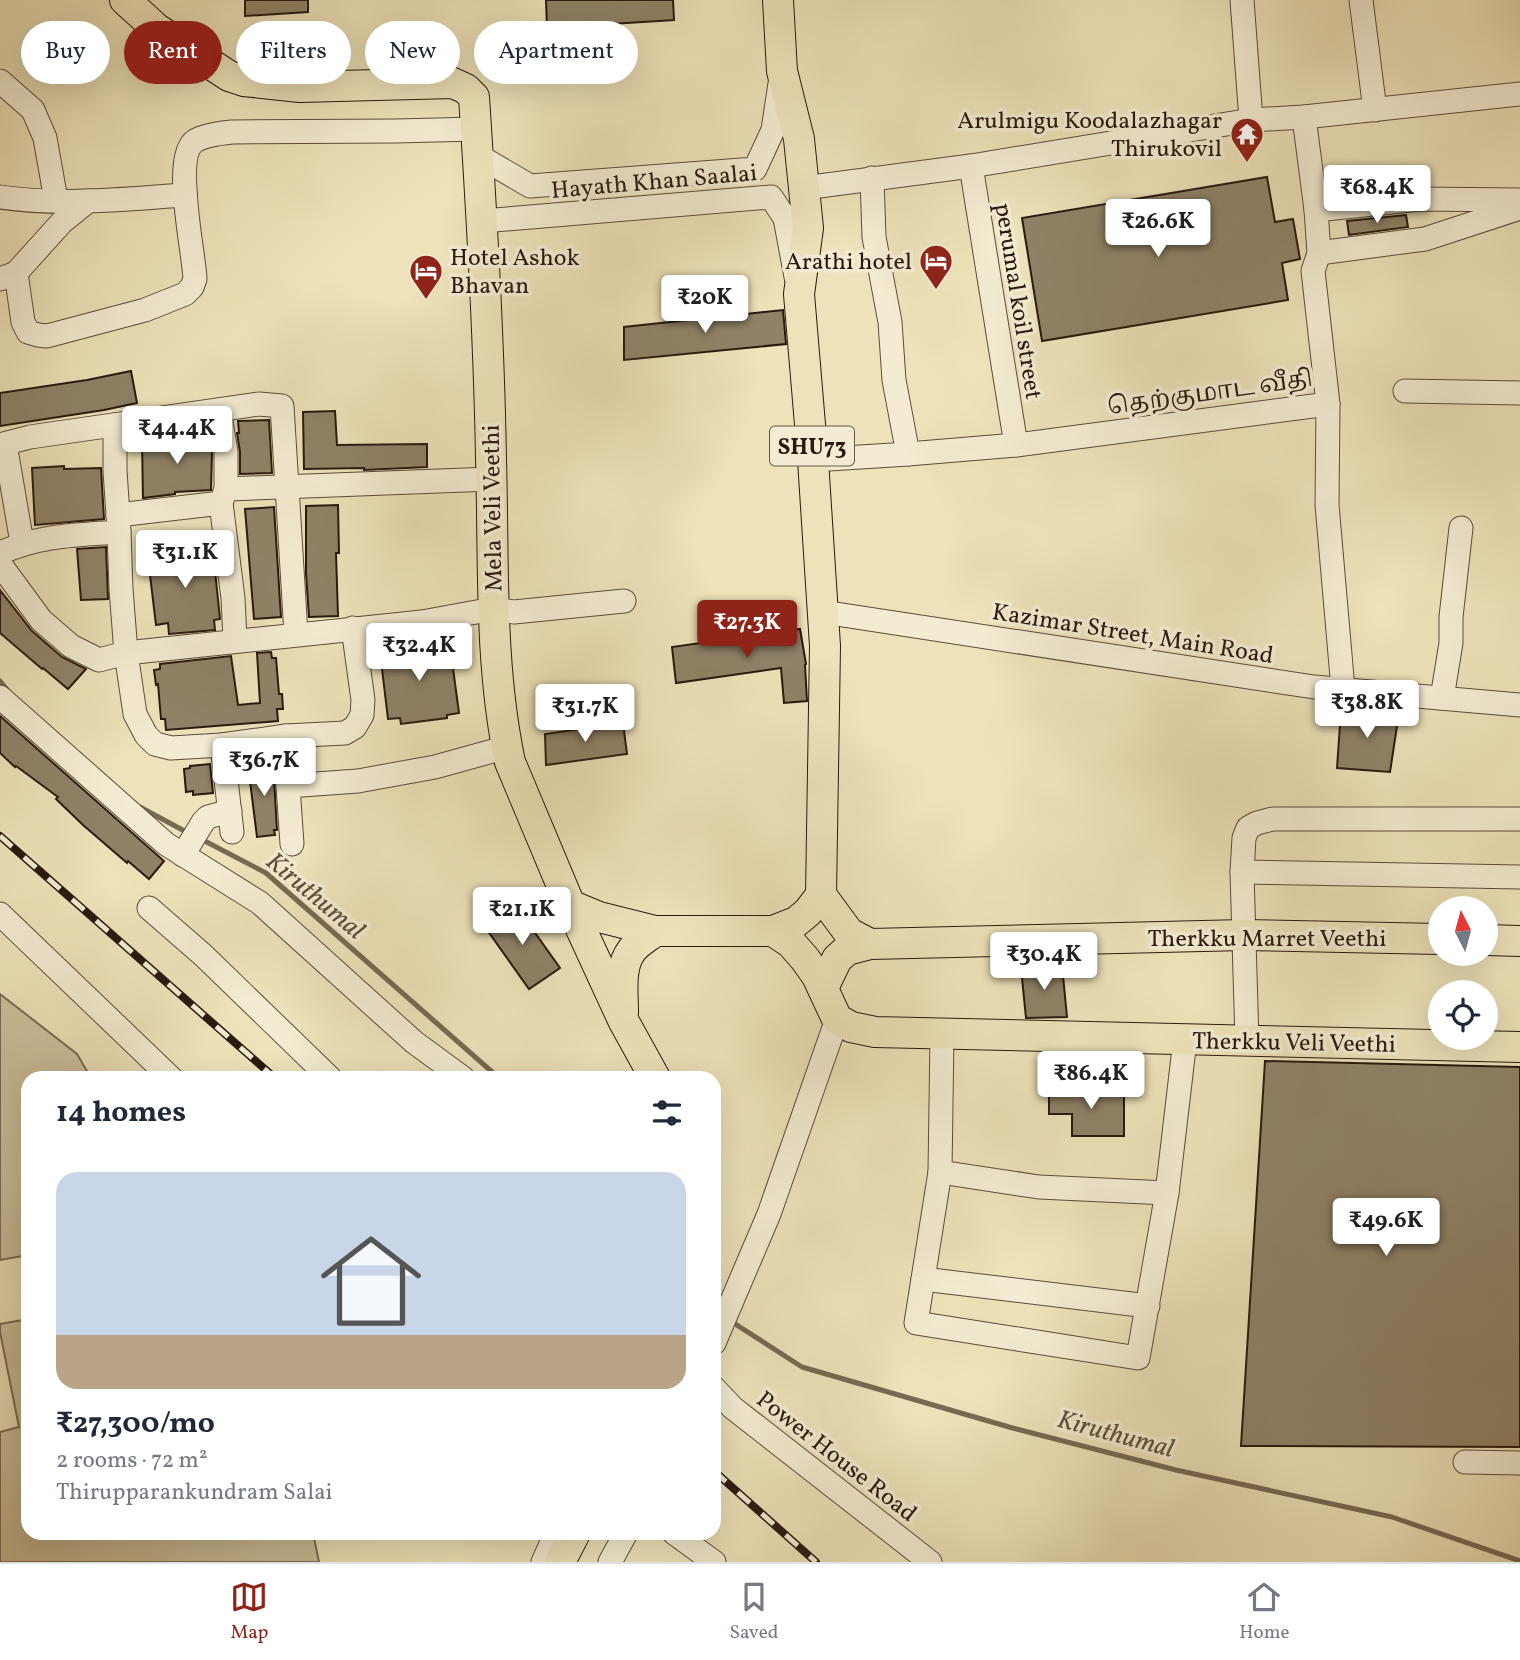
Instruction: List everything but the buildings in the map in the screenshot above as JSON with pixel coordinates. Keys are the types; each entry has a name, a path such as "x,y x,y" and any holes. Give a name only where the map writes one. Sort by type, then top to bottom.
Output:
{"main road":[{"name":"Mela Veli Veethi","path":"125,0 157,29 229,76 244,81 300,87 453,83 466,89 474,97 486,280 498,692 507,747 510,762 570,905 623,1020 651,1071"},
{"name":"SHU73","path":"778,0 782,71 799,139 808,228 799,293 825,646 821,895"},
{"path":"570,905 599,917 655,931 773,931 796,922 821,895 849,933 870,944"},
{"path":"623,1020 624,963 633,947 655,931"},
{"path":"773,931 792,943 806,959 837,1019"},
{"name":"Therkku Marret Veethi","path":"870,944 1244,935 1428,939"},
{"path":"1498,940 1520,941"},
{"path":"823,988 837,959 847,950 870,944"},
{"name":"Therkku Veli Veethi","path":"837,1019 851,1027 875,1032 1520,1047"},
{"path":"559,1562 571,1540"}],"street":[{"path":"1242,0 1251,120"},
{"path":"1361,0 1375,110"},
{"name":"Hayath Khan Saalai","path":"477,142 530,186 755,169 773,130 782,71"},
{"path":"0,81 33,110 45,138 57,200"},
{"path":"804,188 971,166 1251,120 1304,117 1520,94"},
{"name":"தெற்குமாட வீதி","path":"813,460 1016,445 1328,404 1313,271 1318,253 1316,210 1304,117"},
{"path":"88,201 62,222 8,276 27,332 47,336 145,310 186,294 195,279 184,168 187,151 195,141 232,132 396,131 477,142"},
{"name":"perumal koil street","path":"971,166 1016,445"},
{"path":"872,178 874,237 890,321 894,380 908,454"},
{"path":"0,198 21,201 88,201 185,195"},
{"name":"Hayath Khan Saalai","path":"482,221 771,197 785,218 799,293"},
{"path":"1316,210 1420,199 1520,200"},
{"path":"1318,253 1425,239 1520,208"},
{"path":"1405,391 1520,393"},
{"path":"22,543 2,445 30,437 259,404 282,406 296,634"},
{"path":"1328,404 1327,505 1343,689"},
{"path":"219,410 226,452 224,496 235,640"},
{"path":"115,425 115,471 126,653 135,714 145,735 155,744 171,748 345,733 355,727 362,715 359,660 353,628"},
{"path":"0,553 22,543 119,523 224,496 286,487 492,479"},
{"path":"1442,698 1451,643 1451,617 1461,528"},
{"path":"0,564 41,620 71,646 99,660 126,653 235,640 422,622 494,609 514,612 624,601"},
{"name":"Kazimar Street, Main Road","path":"823,612 1300,685 1520,705"},
{"path":"0,697 166,844 260,903 414,1042 453,1071"},
{"path":"286,737 292,844"},
{"path":"183,855 208,817 231,822 222,745"},
{"path":"288,786 371,779 435,767 507,747"},
{"path":"1247,1041 1241,872 1244,838 1248,828 1272,819 1520,819"},
{"path":"1241,872 1520,877"},
{"path":"149,908 203,955 323,1071"},
{"path":"0,914 164,1071"},
{"path":"722,1325 769,1214 837,1019"},
{"path":"942,1034 940,1172 916,1323 1138,1358 1167,1193 1185,1040"},
{"path":"940,1172 1039,1187 1167,1193"},
{"path":"923,1279 1147,1306"},
{"name":"Power House Road","path":"721,1395 733,1408 930,1562"},
{"path":"1465,1462 1520,1463"},
{"path":"543,1562 553,1540"},
{"path":"610,1562 622,1540"},
{"path":"684,1540 714,1562"}],"shaded area":[{"path":"0,994 77,1054 87,1071 21,1071 21,1256 0,1260"},
{"path":"21,1320 21,1540 314,1540 319,1562 0,1562 0,1432 19,1427 0,1324"}],"waterway":[{"name":"Kiruthumal","path":"0,681 9,692"},
{"name":"Kiruthumal","path":"140,807 190,834"},
{"name":"Kiruthumal","path":"199,838 266,873 491,1071"},
{"name":"Kiruthumal","path":"729,1320 802,1367 1009,1427 1176,1470 1392,1517 1520,1561"}],"railway":[{"path":"0,836 267,1071"},
{"path":"721,1477 816,1562"}],"place":[{"name":"Arulmigu Koodalazhagar Thirukovil","path":"1247,164"},
{"name":"Arathi hotel","path":"936,291"},
{"name":"Hotel Ashok Bhavan","path":"426,301"}]}
